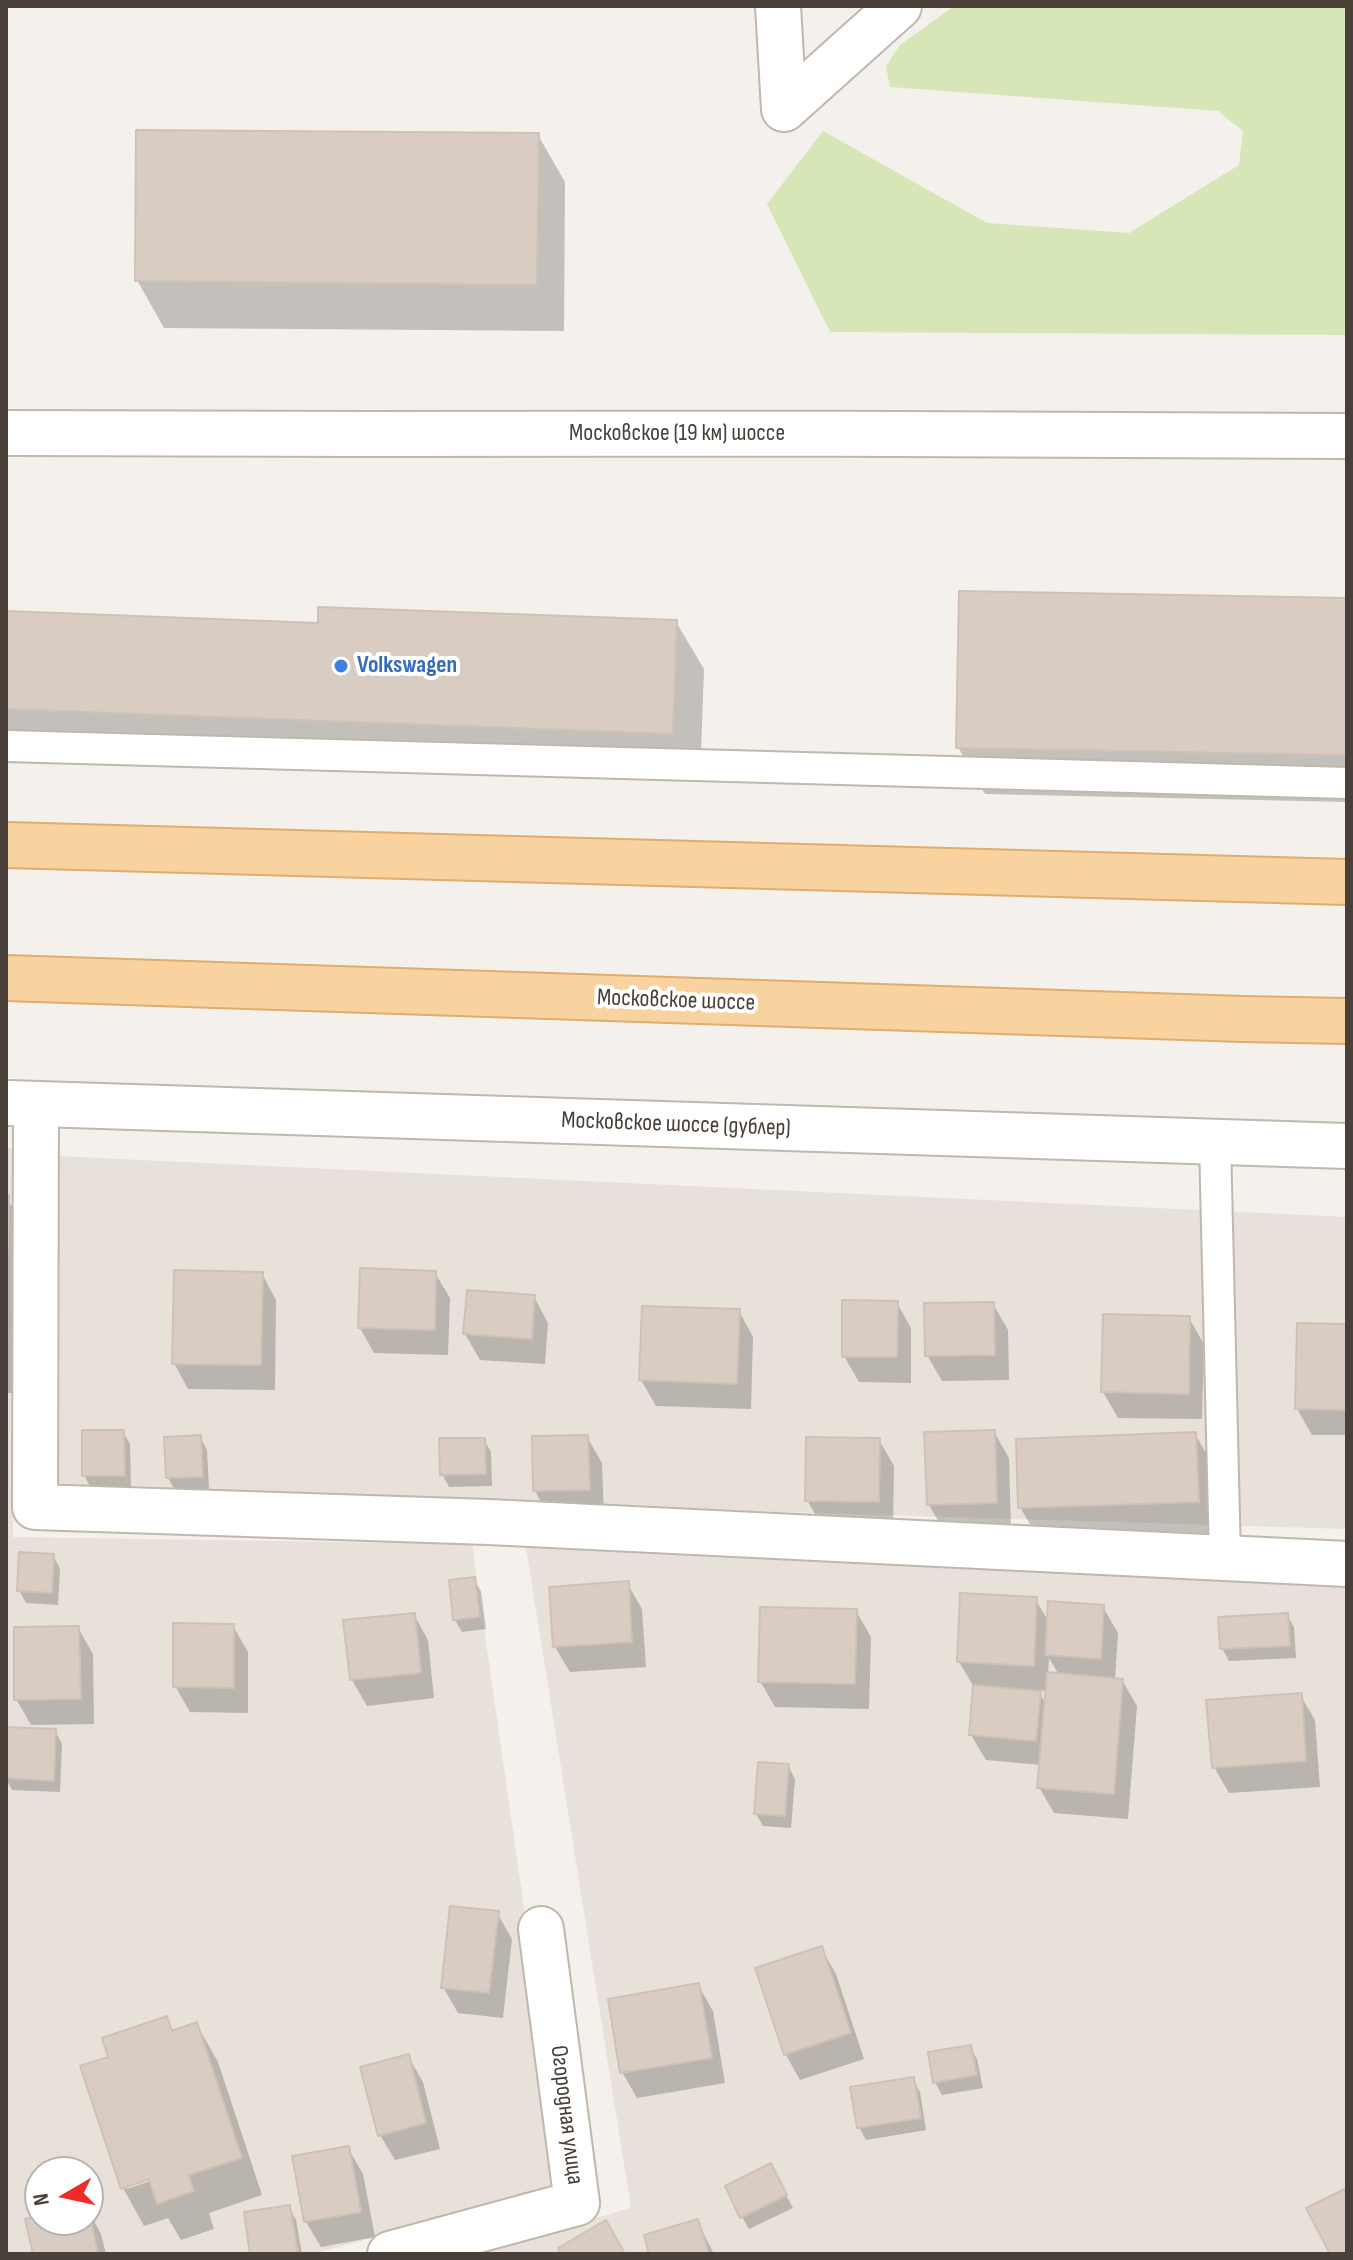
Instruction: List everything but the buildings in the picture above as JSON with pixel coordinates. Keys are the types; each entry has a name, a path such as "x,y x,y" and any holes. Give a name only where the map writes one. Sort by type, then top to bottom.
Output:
{"main road":[{"path":"6,845 1347,882"},
{"name":"Московское шоссе","path":"6,978 1347,1021"}],"street":[{"path":"778,6 784,109 899,6"},
{"name":"Московское (19 км) шоссе","path":"6,433 1347,436"},
{"path":"21,1104 35,1507 489,1522 1347,1564"},
{"name":"Московское шоссе (дублер)","path":"21,1104 1347,1146"},
{"name":"Огородная улица","path":"390,2254 577,2203 541,1929"}],"lane":[{"path":"6,746 1347,783"},
{"path":"1215,1142 1225,1559"}],"shaded area":[{"path":"6,1148 15,1148 13,1537 472,1544 564,2187 312,2254 6,2254"},
{"path":"56,1156 1347,1217 1347,1529 48,1490"},
{"path":"525,1541 1347,1576 1347,2254 470,2254 631,2208"}],"green space":[{"path":"954,6 1347,6 1347,335 830,332 767,204 823,131 987,223 1129,233 1239,165 1243,131 1218,111 890,87 886,66 900,45"}],"place":[{"name":"Volkswagen","path":"341,666"}]}
